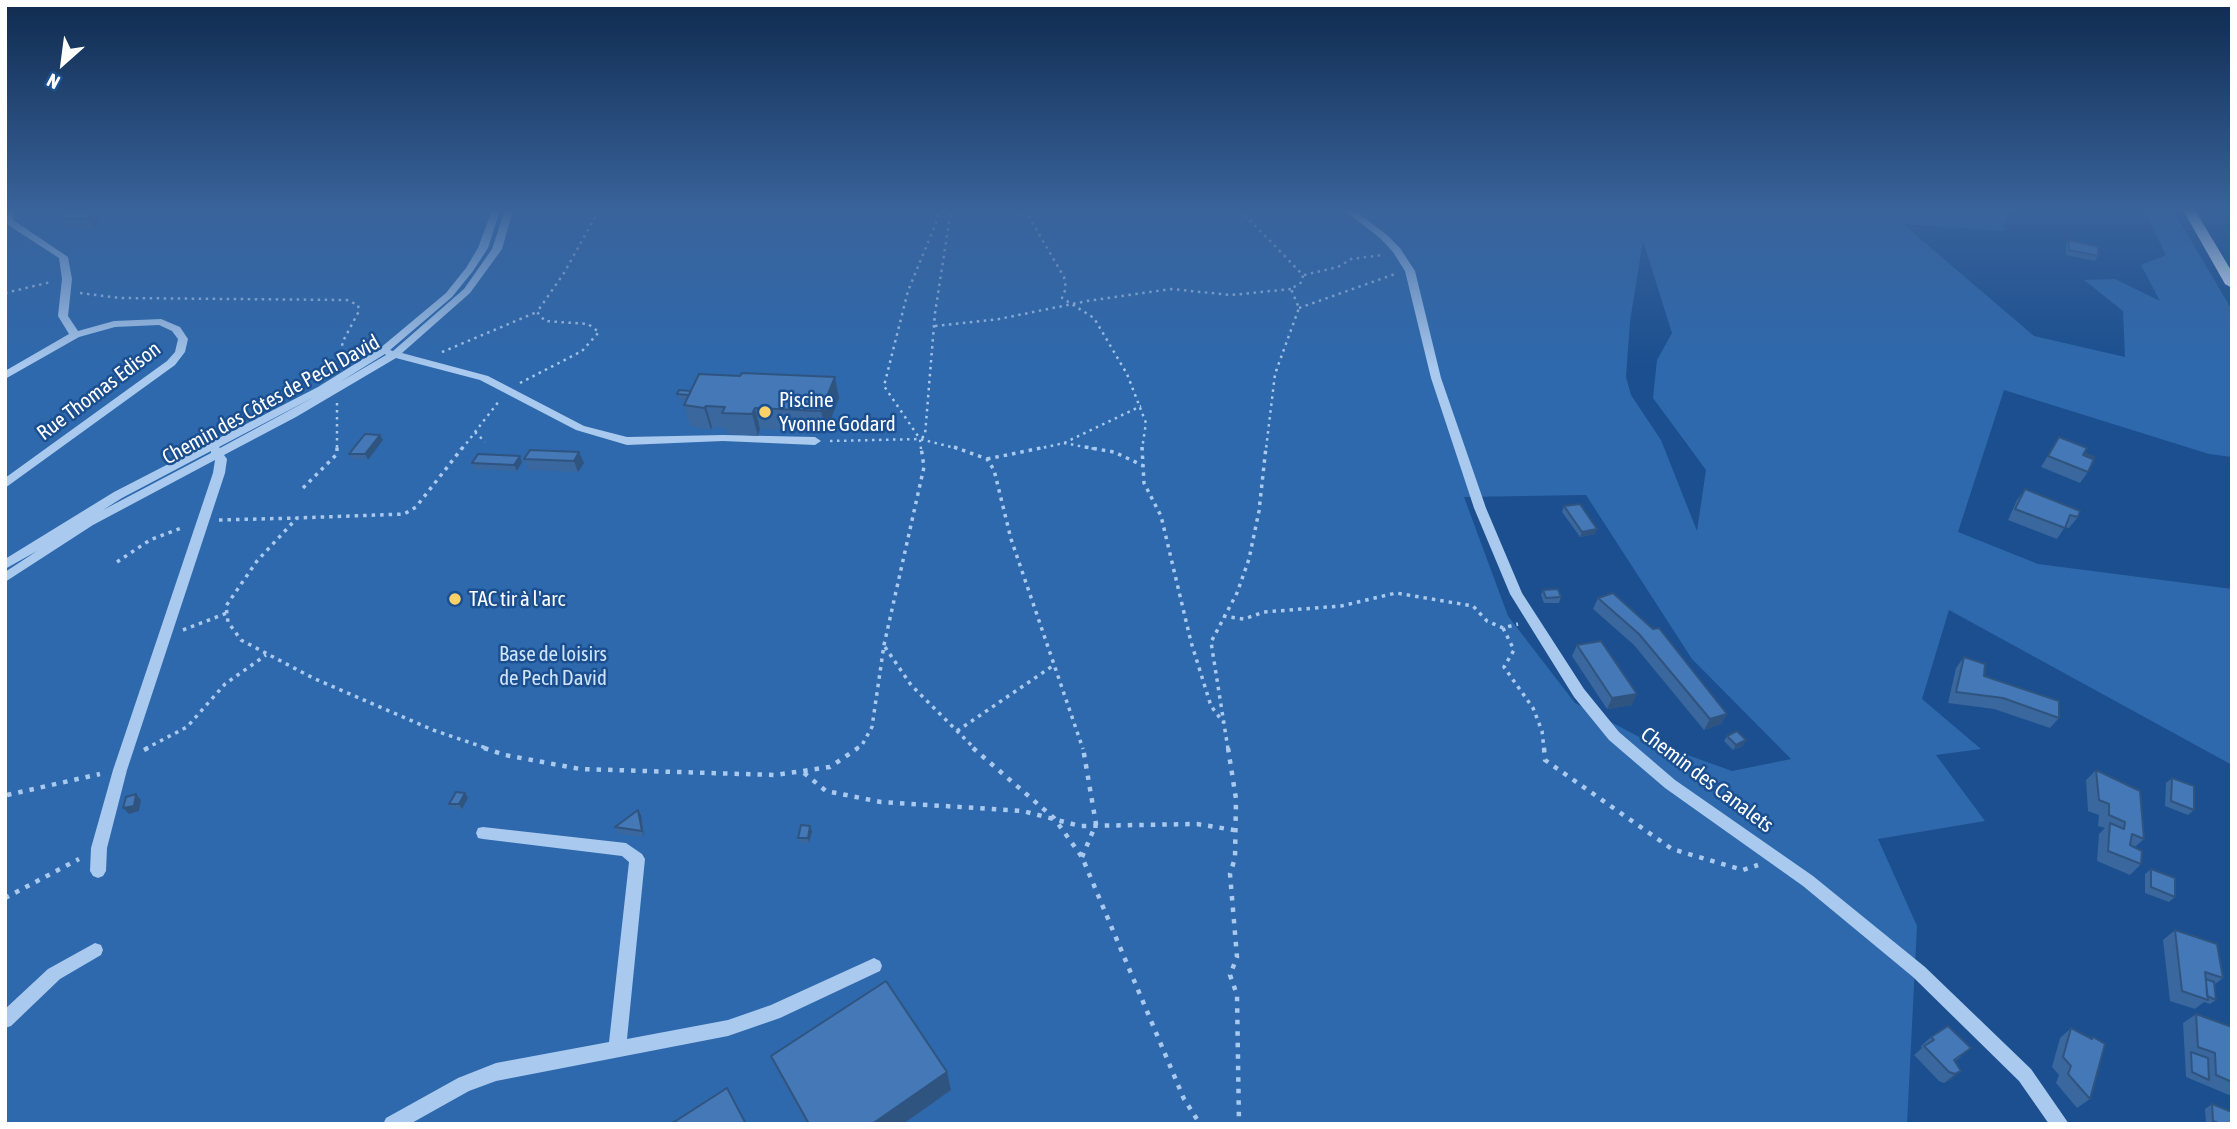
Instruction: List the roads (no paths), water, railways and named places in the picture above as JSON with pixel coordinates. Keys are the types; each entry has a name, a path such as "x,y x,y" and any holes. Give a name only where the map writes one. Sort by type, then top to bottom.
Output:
{"main road":[{"path":"2220,263 2232,284"}],"street":[{"path":"63,263 63,316 75,335"},
{"name":"Chemin des Côtes de Pech David","path":"5,578 89,522 388,353 456,287 473,263"},
{"name":"Chemin des Côtes de Pech David","path":"5,565 97,507 331,394 467,290 486,263"},
{"name":"Chemin des Canalets","path":"1405,263 1410,271 1436,378 1456,442 1510,582 1579,693 1614,736 1670,784 1778,859 1919,972 2025,1075 2060,1124"},
{"name":"Rue Thomas Edison","path":"5,376 75,335 137,321 161,322 176,329 183,339 180,352 171,363 5,484"},
{"path":"388,353 417,363 469,373 580,428 627,440 723,438 815,441"},
{"path":"97,871 99,848 121,764 166,637 219,473 215,449"},
{"path":"483,833 626,850 637,859 617,1049"},
{"path":"5,1020 54,974 95,950"},
{"path":"391,1124 464,1084 496,1072 728,1028 774,1012 874,966"}],"place":[{"name":"Piscine Yvonne Godard","path":"765,412"},
{"name":"TAC tir à l'arc","path":"455,599"}],"park label":[{"name":"Base de loisirs de Pech David","path":"553,666"}]}
